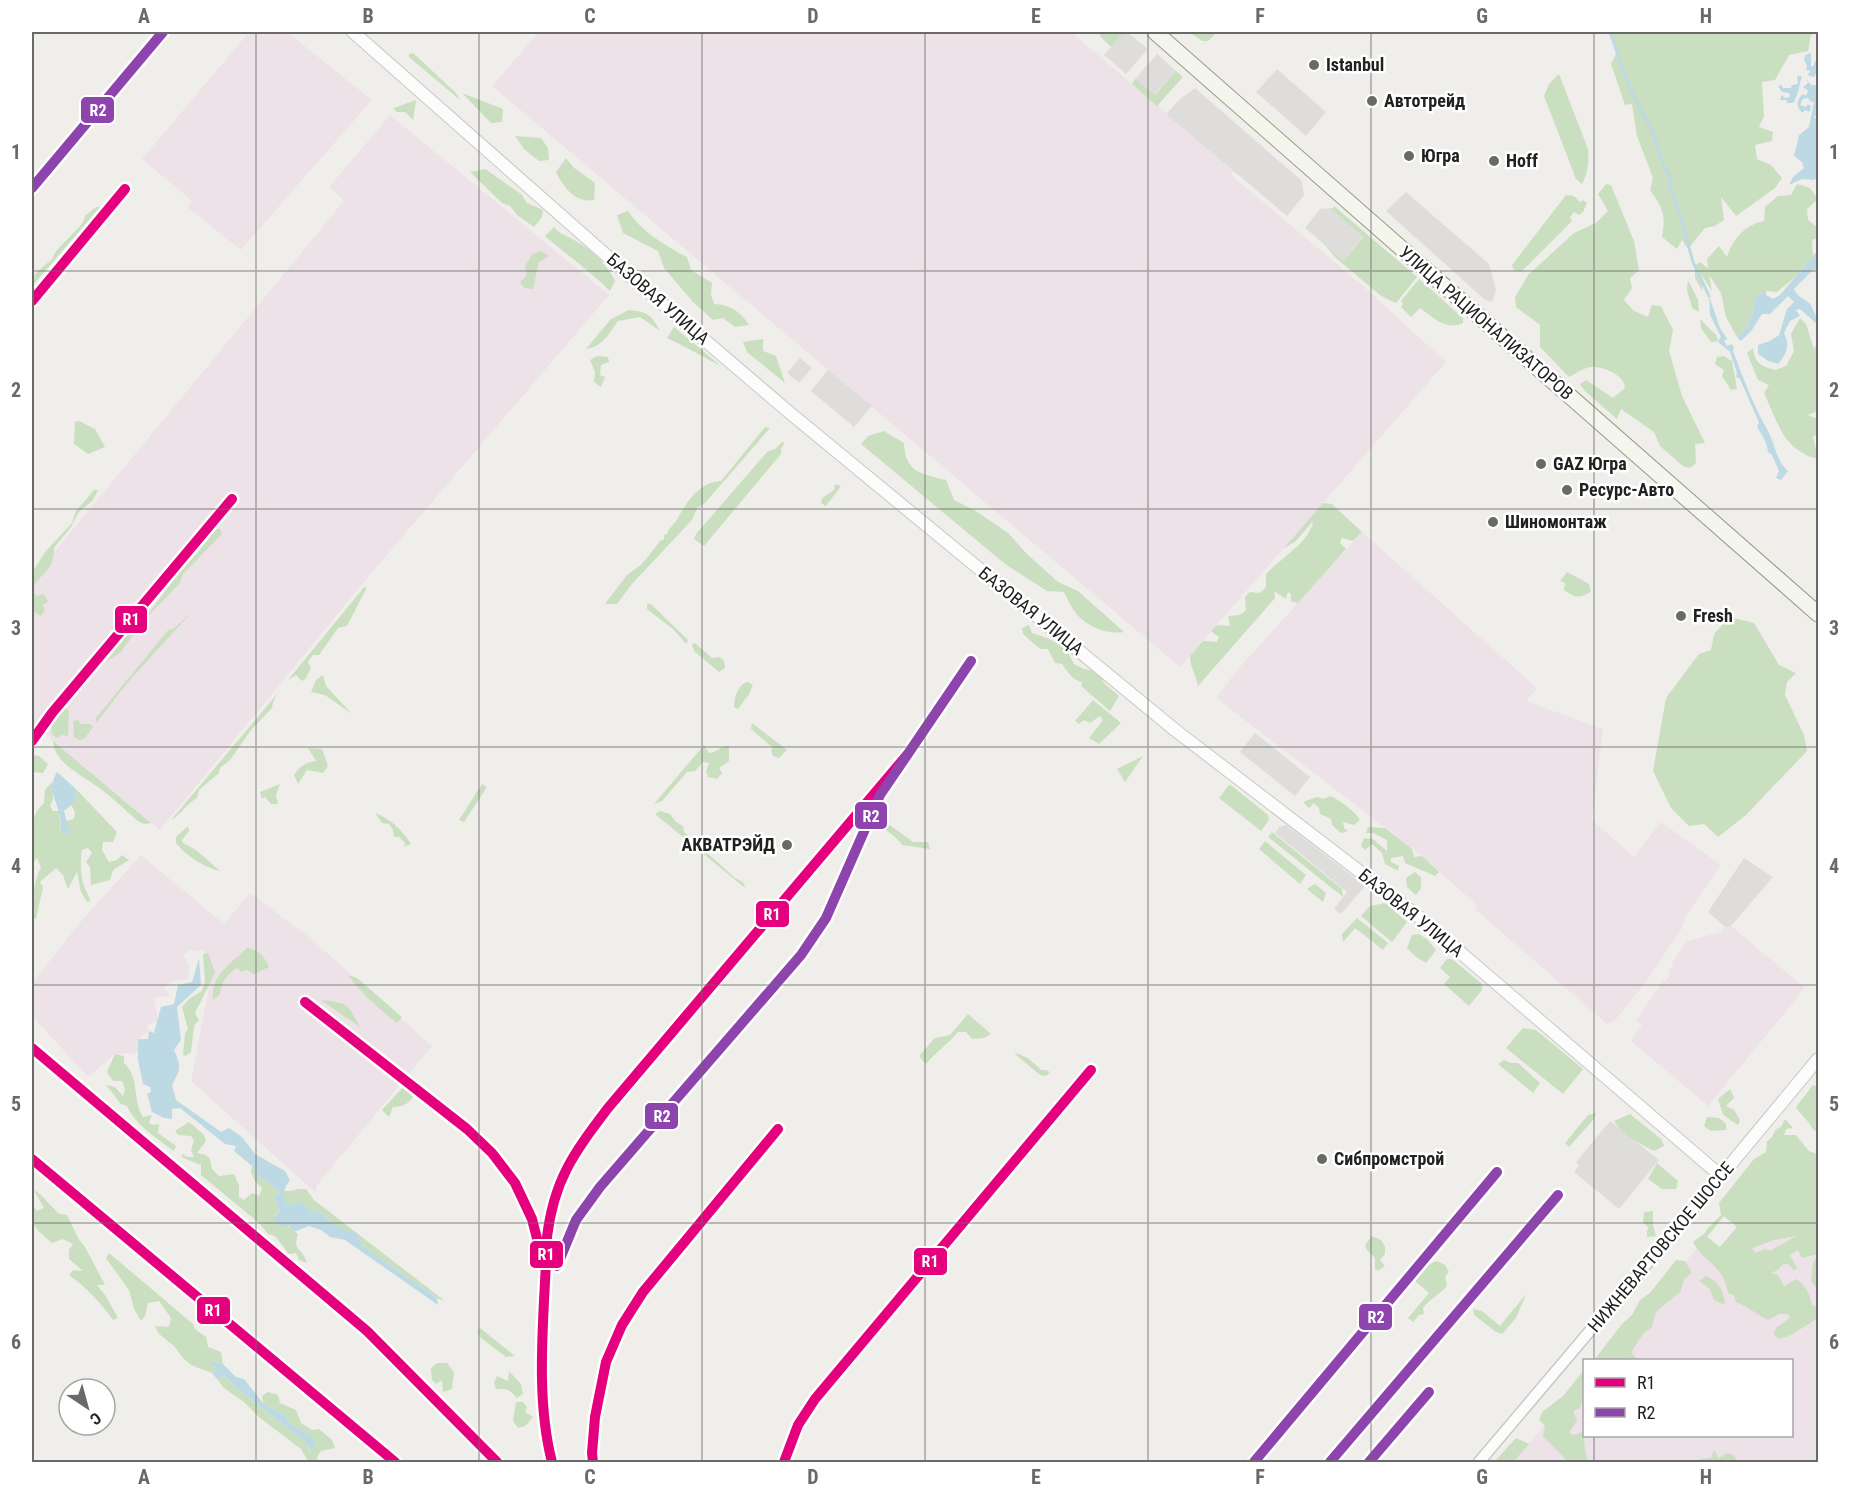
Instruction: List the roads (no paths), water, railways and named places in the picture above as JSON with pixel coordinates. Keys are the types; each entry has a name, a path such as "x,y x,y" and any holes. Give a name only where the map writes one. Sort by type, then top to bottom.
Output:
{"main road":[{"name":"УЛИЦА РАЦИОНАЛИЗАТОРОВ","path":"1155,32 1818,614"}],"street":[{"name":"БАЗОВАЯ УЛИЦА","path":"353,32 632,278 790,413 1175,730 1419,917 1720,1176"},
{"name":"НИЖНЕВАРТОВСКОЕ ШОССЕ","path":"1479,1462 1818,1059"}],"water":[{"path":"1811,53 1811,67 1815,61 1818,62 1818,70 1814,77 1807,75 1811,71 1806,70 1807,65 1804,61 1805,55"},
{"path":"1797,76 1802,76 1793,103 1780,100 1782,95 1785,98 1790,97 1789,93 1782,92 1778,86 1791,88 1792,85 1798,84"},
{"path":"1806,79 1811,85 1818,85 1818,114 1814,117 1818,120 1818,177 1814,180 1802,179 1789,185 1793,177 1804,168 1802,162 1794,156 1799,135 1809,127 1814,102 1808,98 1803,99 1800,105 1811,106 1810,112 1805,110 1802,113 1798,103 1803,94 1806,96 1808,91 1803,87 1808,83"},
{"path":"1818,250 1818,271 1814,269 1794,289 1811,306 1818,319 1818,325 1800,309 1796,310 1800,316 1790,321 1784,333 1787,349 1784,357 1778,364 1768,361 1758,354 1758,345 1779,335 1787,309 1794,302 1788,296 1770,314 1762,314 1752,330 1741,341 1737,337 1748,325 1755,297 1766,291 1766,295 1773,299 1780,295"},
{"path":"1709,296 1720,328 1727,339 1724,341 1727,346 1732,344 1734,348 1733,351 1753,401 1770,434 1780,461 1788,471 1781,480 1776,478 1779,471 1772,455 1768,452 1757,426 1759,423 1740,379 1736,377 1737,373 1730,352 1718,342 1721,337 1710,315"},
{"path":"57,772 75,788 76,801 64,811 70,834 61,833 60,816 52,789"},
{"path":"199,958 201,985 177,1007 181,1040 174,1050 179,1066 172,1086 176,1100 221,1132 229,1128 242,1137 255,1154 285,1171 290,1180 284,1192 288,1205 301,1202 314,1214 318,1210 340,1228 356,1232 363,1246 437,1298 438,1305 345,1240 330,1237 321,1230 309,1226 294,1232 289,1226 278,1226 274,1217 280,1211 274,1198 279,1193 275,1187 258,1176 252,1166 234,1151 236,1146 225,1144 180,1108 172,1109 172,1119 152,1112 147,1094 151,1092 150,1087 143,1084 138,1060 138,1039 148,1039 149,1031 154,1033 161,1007 174,1004 178,985 192,982"},
{"path":"210,1360 223,1364 236,1377 244,1379 263,1403 284,1415 289,1423 311,1436 314,1443 312,1452 304,1441 224,1376 217,1379 212,1373 217,1370"}],"waterway":[{"path":"1610,32 1631,91 1653,132 1665,169 1669,173 1670,187 1693,262 1709,296"}],"place":[{"name":"Istanbul","path":"1314,65"},
{"name":"Автотрейд","path":"1372,101"},
{"name":"Югра","path":"1409,156"},
{"name":"Hoff","path":"1494,161"},
{"name":"GAZ Югра","path":"1541,464"},
{"name":"Ресурс-Авто","path":"1567,490"},
{"name":"Шиномонтаж","path":"1493,522"},
{"name":"Fresh","path":"1681,616"},
{"name":"АКВАТРЭЙД","path":"787,845"},
{"name":"Сибпромстрой","path":"1322,1159"}]}
